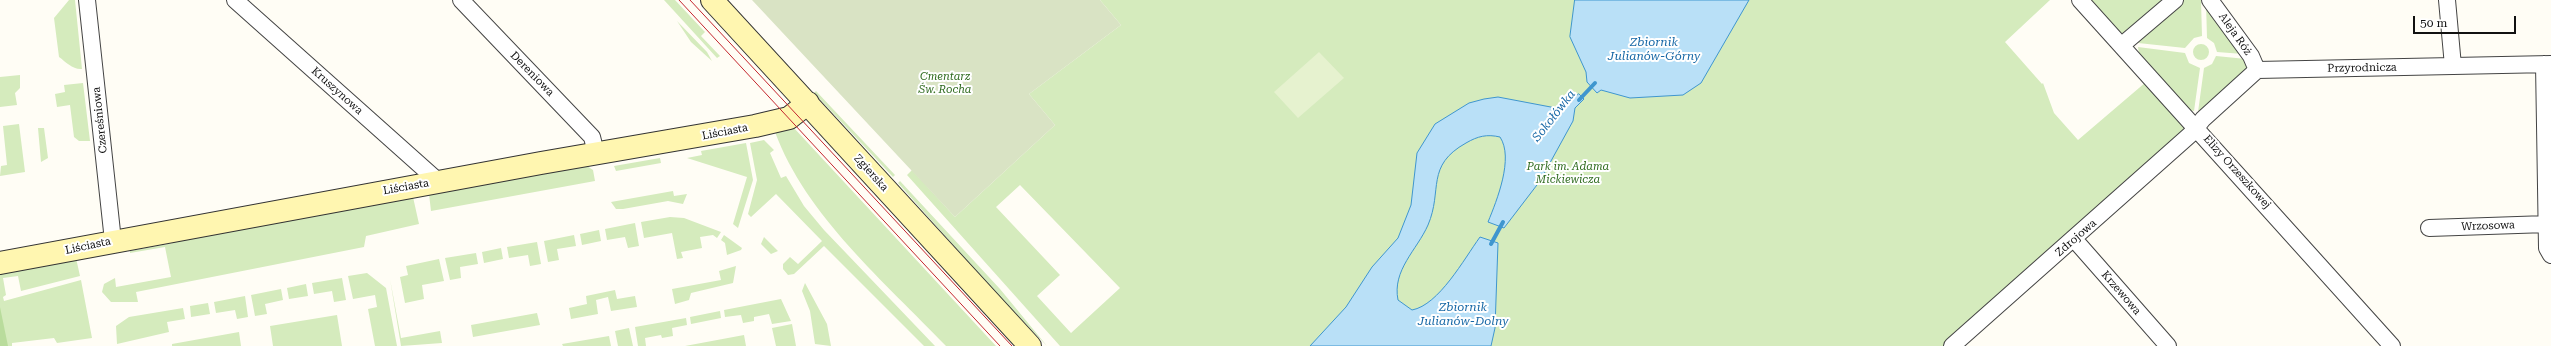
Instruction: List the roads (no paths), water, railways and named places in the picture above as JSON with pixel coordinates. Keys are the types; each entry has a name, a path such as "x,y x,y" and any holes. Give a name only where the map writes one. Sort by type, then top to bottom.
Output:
{"street":[{"name":"Czereśniowa","path":"86,0 113,241"},
{"name":"Kruszynowa","path":"235,0 439,182"},
{"name":"Dereniowa","path":"461,0 592,137 596,153"},
{"name":"Zgierska","path":"712,0 1030,346"},
{"name":"Elizy Orzeszkowej","path":"2080,0 2198,128 2392,346"},
{"path":"2122,45 2175,0"},
{"name":"Aleja Róż","path":"2210,0 2251,56 2257,70"},
{"path":"2447,0 2453,66"},
{"path":"2547,64 2547,248 2551,255"},
{"name":"Przyrodnicza","path":"2257,70 2547,64"},
{"path":"2198,128 2203,119 2257,70"},
{"name":"Liściasta","path":"0,263 596,153 688,139 785,120 808,103"},
{"name":"Zdrojowa","path":"1952,346 2198,128"},
{"name":"Wrzosowa","path":"2429,228 2547,224"},
{"name":"Krzewowa","path":"2074,239 2168,346"}],"water":[{"name":"Zbiornik Julianów-Górny","path":"1575,0 1749,0 1701,83 1683,95 1630,98 1601,90 1597,93 1587,82 1586,72 1570,37"},
{"name":"Zbiornik Julianów-Dolny","path":"1579,94 1584,99 1575,108 1573,121 1540,181 1504,228 1488,222 1496,202 1505,167 1504,146 1500,137 1479,137 1466,143 1453,152 1445,161 1440,170 1428,225 1402,270 1397,289 1398,300 1412,310 1432,300 1441,291 1480,237 1498,243 1495,328 1491,346 1310,346 1346,307 1372,267 1398,238 1411,205 1417,153 1435,124 1469,103 1484,99 1498,97 1556,108 1564,105"}],"waterway":[{"name":"Sokołówka","path":"1579,100 1595,83"},
{"name":"Sokołówka","path":"1491,244 1503,222"}],"tram line":[{"path":"679,0 1000,346"},
{"path":"690,0 1012,346"}],"park label":[{"name":"Cmentarz Św. Rocha","path":"945,83"},
{"name":"Park im. Adama Mickiewicza","path":"1568,173"}]}
